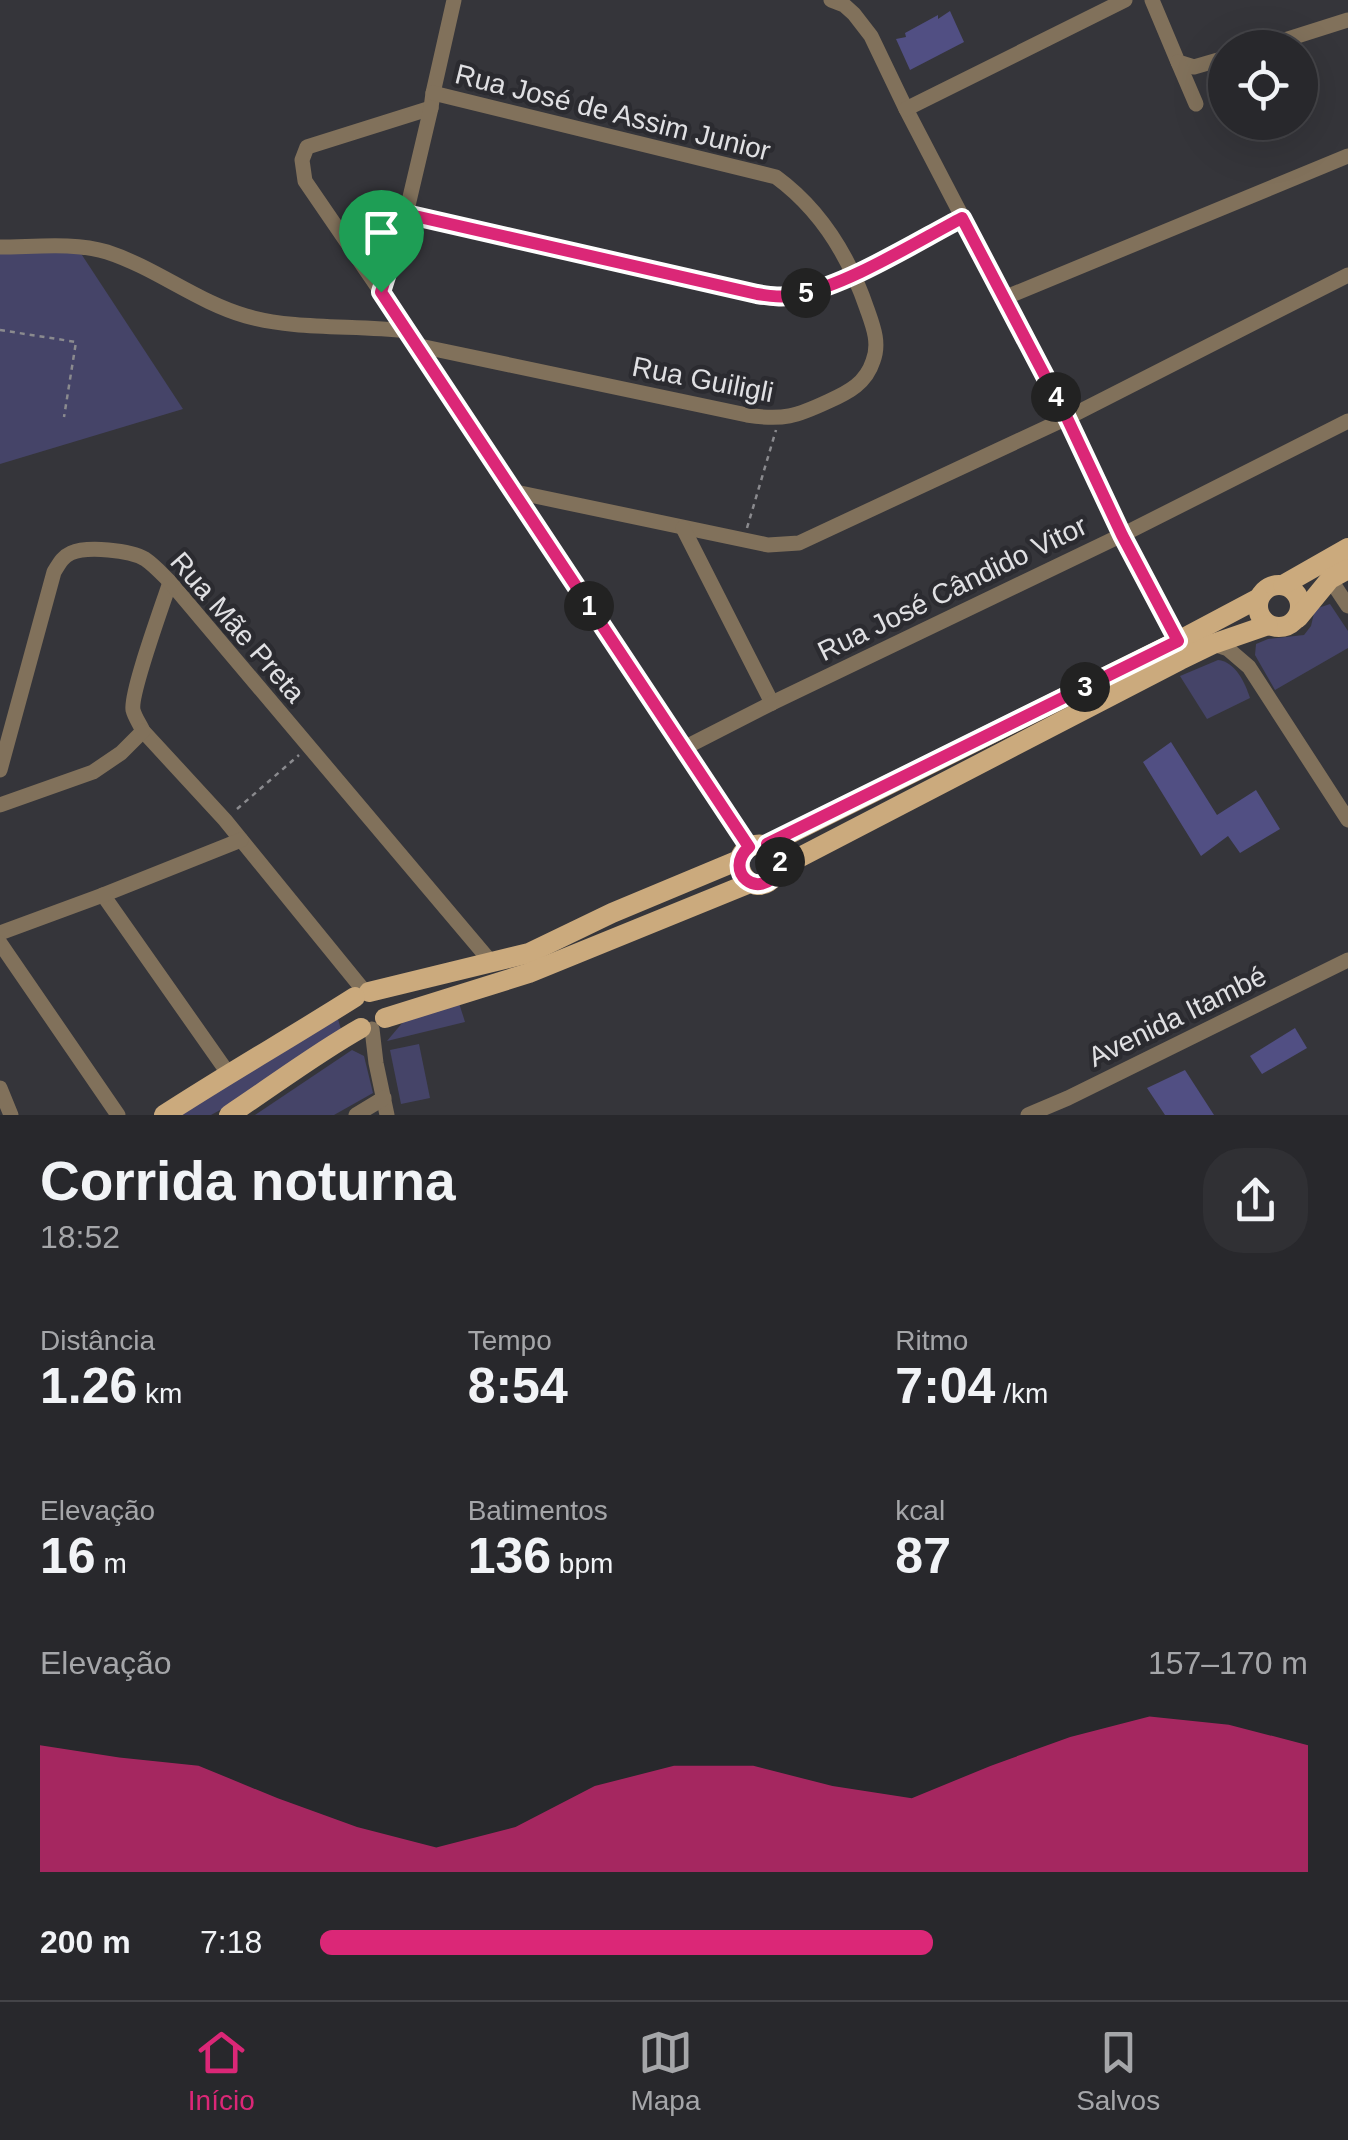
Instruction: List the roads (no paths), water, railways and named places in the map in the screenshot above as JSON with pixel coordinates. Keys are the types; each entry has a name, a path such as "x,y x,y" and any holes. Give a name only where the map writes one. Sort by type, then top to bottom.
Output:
{"main road":[{"path":"164,1115 363,994 529,953 752,850 1178,641 1348,548"},
{"path":"1293,623 1339,574"},
{"path":"229,1115 324,1048 372,1025 529,973 750,883 771,882 780,868 1213,644 1259,628 1281,628 1293,623 1301,604 1295,592 1282,585"},
{"path":"1259,628 1260,598"},
{"path":"752,850 778,856 780,868"},
{"path":"750,883 740,873 752,850"},
{"path":"375,993 384,1001 386,1012 372,1025 353,1021 350,1011 363,994 375,993"}],"street":[{"path":"381,292 406,214 454,0"},
{"path":"831,0 844,5 871,36 1178,641"},
{"path":"906,110 1125,0"},
{"path":"1152,0 1196,104"},
{"path":"1316,30 1348,20"},
{"path":"1178,62 1194,67 1208,63"},
{"path":"432,101 307,147 302,160 305,181 752,850"},
{"name":"Rua José de Assim Junior","path":"432,101 776,177 795,191 819,219 855,274"},
{"path":"1004,298 1348,156"},
{"path":"406,214 781,297 796,296 855,274 962,218"},
{"path":"0,248 90,248 146,268 218,307 248,317 295,324 406,330"},
{"name":"Rua Guiligli","path":"415,346 748,416 779,419 800,415 850,392 873,363 877,347 874,330 855,274"},
{"path":"511,491 768,545 798,543 1067,418 1348,275"},
{"name":"Rua José Cândido Vitor","path":"684,748 1122,535 1348,420"},
{"path":"683,528 772,702"},
{"name":"Rua Mãe Preta","path":"0,770 54,572 62,559 84,550 142,557 170,582 491,962"},
{"path":"1339,574 1348,606"},
{"path":"170,582 132,705 134,714 143,731 225,820 363,994"},
{"path":"1249,667 1259,628"},
{"path":"1213,644 1228,649 1249,667 1348,820"},
{"path":"0,805 93,772 121,753 143,731"},
{"path":"0,933 241,840"},
{"path":"102,895 228,1073"},
{"path":"0,943 118,1115"},
{"name":"Avenida Itambé","path":"1028,1115 1348,960"},
{"path":"356,1115 386,1106 372,1025"},
{"path":"0,1088 10,1115"},
{"path":"1068,1098 1078,1115"}]}
